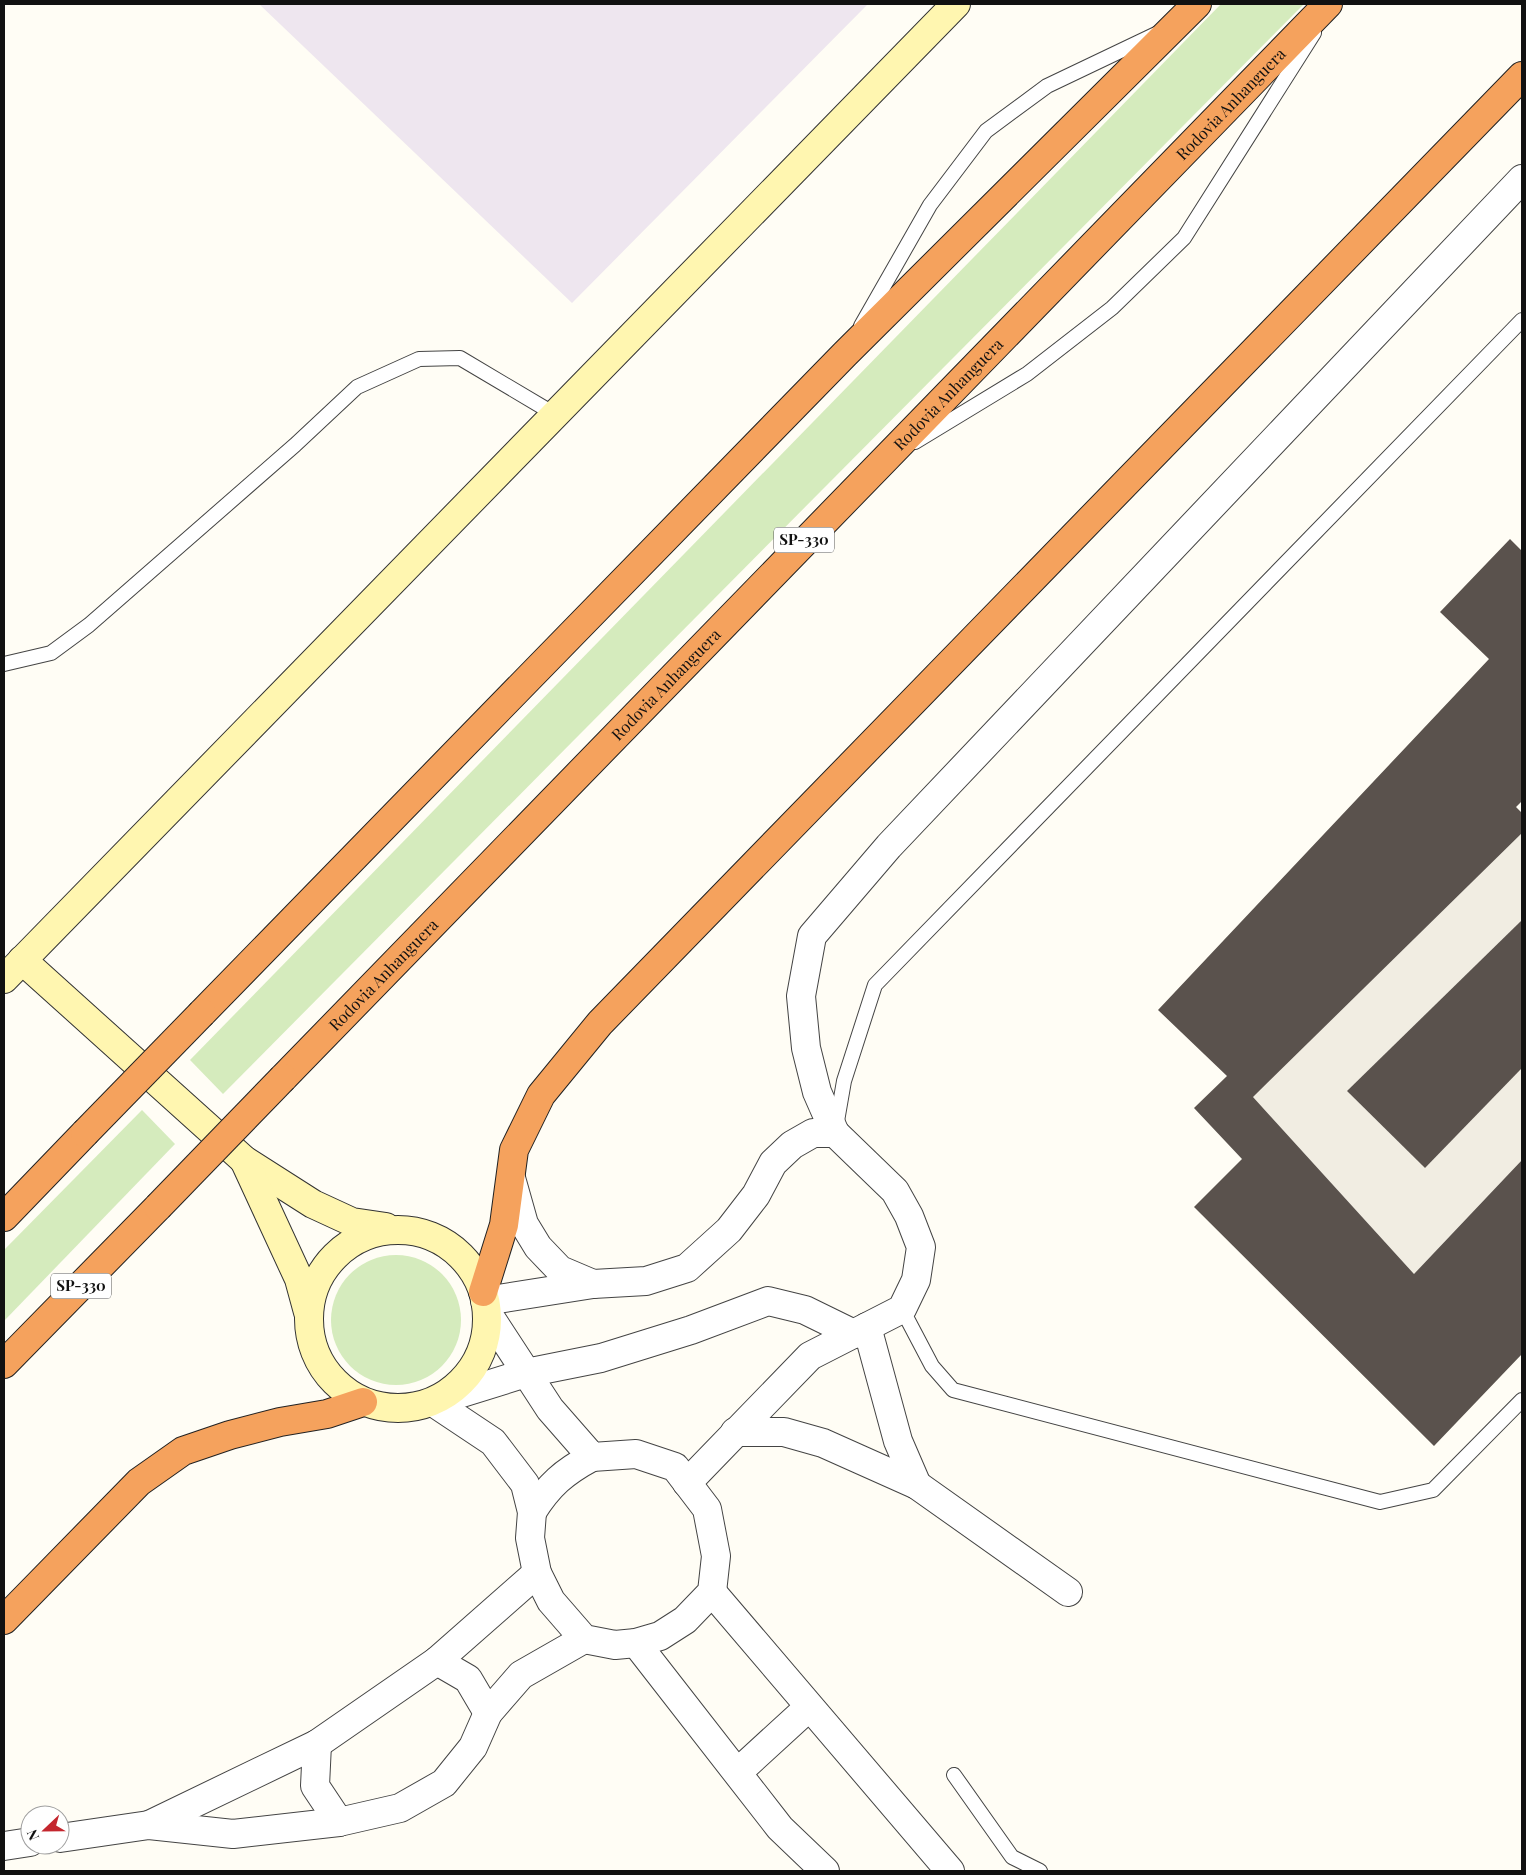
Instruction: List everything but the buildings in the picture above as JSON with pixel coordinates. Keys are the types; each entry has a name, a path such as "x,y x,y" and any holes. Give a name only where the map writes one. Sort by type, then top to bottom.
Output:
{"highway":[{"name":"Rodovia Anhanguera","path":"4,1364 158,1208 878,464 1328,4"},
{"path":"4,1216 845,354 1188,13"},
{"path":"485,1302 504,1224 514,1150 542,1095 600,1023 1522,76"},
{"path":"4,1620 139,1482 183,1451 230,1435 280,1422 327,1414 363,1402"}],"street":[{"path":"592,1456 550,1409 526,1373 485,1302 471,1267 452,1247 428,1234 352,1222 313,1204 244,1160 13,969 956,4"},
{"path":"687,1483 810,1356 902,1309 916,1280 921,1247 909,1216 895,1191 835,1132 817,1092 806,1048 801,996 812,936 889,846 1522,179"},
{"path":"485,1302 593,1284 646,1281 687,1268 729,1230 756,1195 772,1163 792,1145 813,1133 835,1132"},
{"path":"244,1160 299,1279 308,1314 311,1341 322,1367 340,1388 363,1402 387,1408 410,1408 526,1373 601,1358 691,1330 768,1301 805,1310 860,1330"},
{"path":"511,1178 524,1224 538,1247 560,1270 593,1284"},
{"path":"308,1314 314,1287 327,1263 348,1244 373,1232 400,1229"},
{"path":"433,1402 456,1388 475,1367 485,1341 485,1302"},
{"path":"860,1330 898,1441 917,1485"},
{"path":"433,1402 492,1442 525,1484 532,1512 530,1538 536,1573 551,1601 584,1639 615,1645 636,1643 660,1636 685,1620 712,1592 716,1556 708,1509 675,1467 636,1454 592,1456 562,1475 546,1490 532,1512"},
{"path":"735,1432 784,1432 823,1443 917,1485 1068,1592"},
{"path":"149,1825 317,1744 437,1661 536,1573"},
{"path":"712,1592 950,1871"},
{"path":"70,1837 149,1825 233,1834 339,1822 400,1808 444,1783 473,1747 488,1713 521,1675 584,1639"},
{"path":"636,1643 780,1828 825,1871"},
{"path":"437,1661 468,1679 488,1713"},
{"path":"738,1772 809,1707"},
{"path":"317,1744 315,1786 339,1822"},
{"path":"4,1846 20,1844"}],"lane":[{"path":"878,464 1027,374 1112,308 1184,238 1332,4"},
{"path":"845,354 930,205 986,131 1047,86 1188,13"},
{"path":"835,1132 844,1082 875,985 1522,320"},
{"path":"4,664 51,653 89,625 295,445 358,387 419,359 460,358 556,415"},
{"path":"902,1309 932,1366 953,1390 1380,1502 1433,1490 1522,1400"},
{"path":"954,1775 1012,1857 1040,1871"}],"shaded area":[{"path":"259,4 868,4 572,303"},
{"path":"1522,833 1522,920 1347,1091 1425,1168 1522,1068 1522,1160 1414,1274 1253,1097"}],"green space":[{"path":"1221,4 1304,4 223,1094 190,1060"},
{"path":"142,1110 175,1144 4,1321 4,1250"},
{"path":"396,1255 421,1260 442,1274 456,1295 461,1320 456,1345 442,1366 421,1380 396,1385 371,1380 350,1366 336,1345 331,1320 336,1295 350,1274 371,1260"}]}
